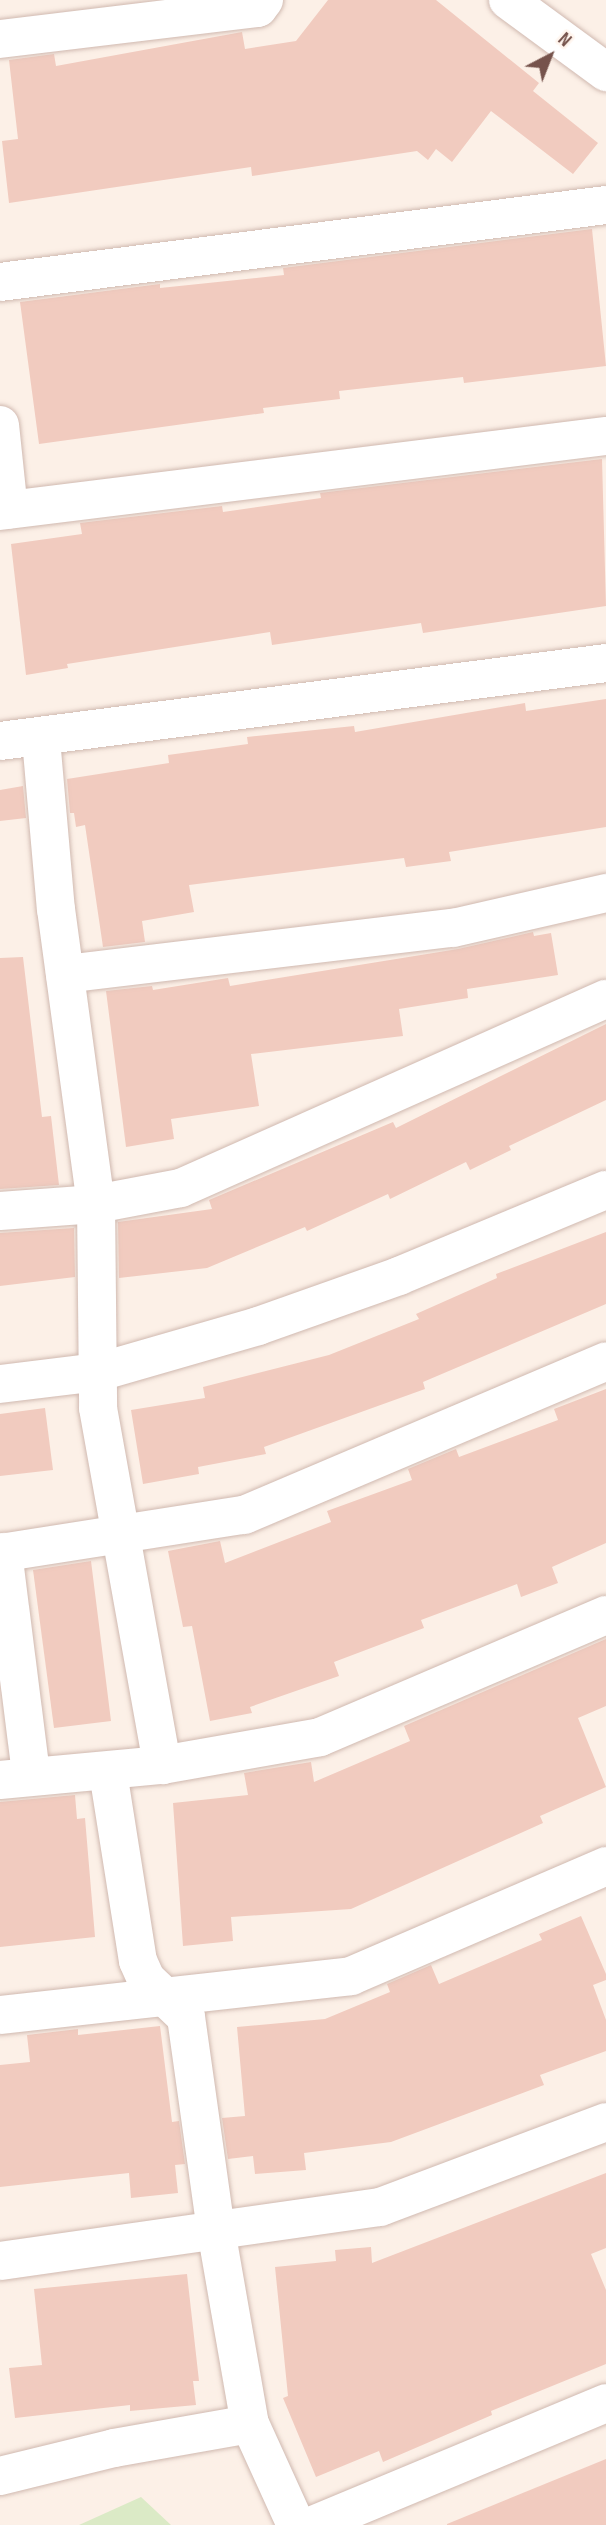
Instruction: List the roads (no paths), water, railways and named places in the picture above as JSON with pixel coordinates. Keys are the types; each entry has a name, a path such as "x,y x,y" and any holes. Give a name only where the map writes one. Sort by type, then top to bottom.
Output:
{"street":[{"path":"0,39 258,8 264,0"},
{"path":"508,0 606,72"},
{"path":"0,282 606,205"},
{"path":"0,425 4,510 606,436"},
{"path":"0,741 41,739 606,663"},
{"path":"41,739 65,974 96,1204 99,1372 97,1408 162,1765"},
{"path":"65,974 453,928 606,893"},
{"path":"0,1211 96,1204 181,1188 606,999"},
{"path":"0,1384 99,1372 258,1326 386,1280 606,1190"},
{"path":"606,1361 244,1515 2,1553 16,1777 108,1772 162,1765 320,1737 606,1615"},
{"path":"108,1772 138,1961 146,1979 186,2017 216,2230 250,2424 296,2525"},
{"path":"0,2015 162,1994 311,1984 351,1976 606,1866"},
{"path":"0,2260 380,2207 606,2122"},
{"path":"313,2525 606,2403"},
{"path":"0,2476 114,2448 250,2424"}]}
